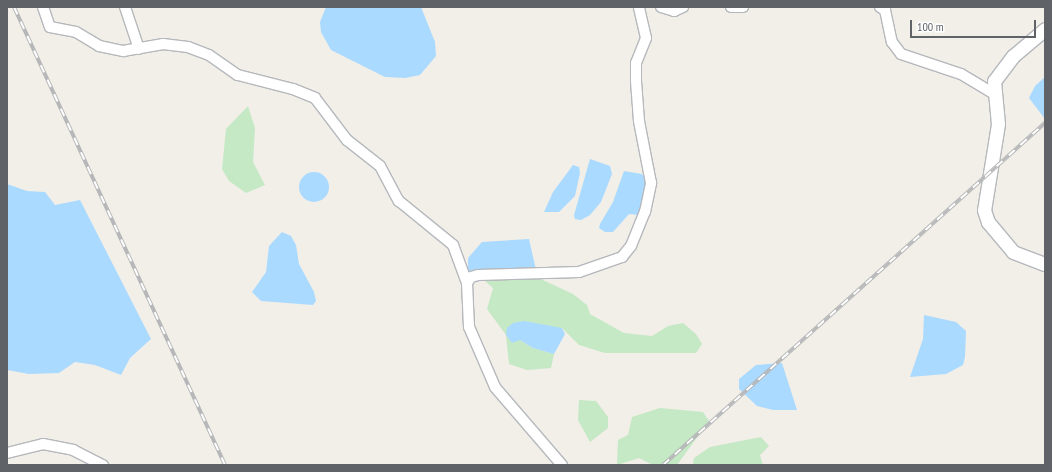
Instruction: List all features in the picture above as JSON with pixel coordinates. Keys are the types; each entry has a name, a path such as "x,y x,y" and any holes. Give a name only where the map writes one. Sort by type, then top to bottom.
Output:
{"street":[{"path":"43,7 48,23 56,30 76,32 99,46 123,51 164,44 188,47 209,55 238,75 293,89 315,98 347,140 380,166 399,201 453,245 467,283 469,327 495,387 562,465"},
{"path":"125,7 139,49"},
{"path":"467,283 471,277 478,275 579,272 622,257 631,246 645,212 650,183 639,121 636,81 636,63 646,38 639,7"},
{"path":"662,7 674,11 683,7"},
{"path":"731,7 742,7"},
{"path":"880,7 885,10 892,42 901,54 961,74 993,93"},
{"path":"1044,32 1012,56 994,81 993,93 998,106 998,124 984,210 988,222 1013,252 1045,264"},
{"path":"7,453 43,444 73,450 103,465"}],"green space":[{"path":"248,106 255,128 253,162 265,185 246,193 229,181 222,169 226,129"},
{"path":"478,275 532,275 573,294 587,305 590,314 624,333 652,336 668,326 683,323 696,334 702,344 696,353 605,353 579,345 562,328 520,340 533,348 554,354 551,368 527,370 509,364 506,335 487,309 493,288"},
{"path":"579,400 596,401 608,417 608,428 590,442 578,420"},
{"path":"660,408 703,412 709,421 677,465 653,465 639,458 617,465 618,440 628,435 632,417"},
{"path":"761,437 769,446 760,455 763,465 693,465 694,458 710,447"}],"water":[{"path":"326,7 421,7 435,42 436,56 420,75 405,78 385,77 331,50 321,32 320,22"},
{"path":"1045,77 1045,119 1029,98 1035,86"},
{"path":"590,159 610,166 612,174 601,202 590,215 581,220 575,219 574,215"},
{"path":"573,165 579,167 580,173 575,196 559,212 544,212 553,192"},
{"path":"624,171 642,174 646,181 639,215 629,214 613,232 605,232 599,228 600,224 613,202"},
{"path":"314,172 325,176 329,187 325,198 314,202 303,198 299,187 303,176"},
{"path":"7,184 27,191 45,192 55,205 80,200 151,339 130,358 121,375 95,365 75,362 59,373 29,374 7,370"},
{"path":"282,232 291,236 296,245 299,264 314,292 316,301 313,305 261,301 252,292 266,272 269,246"},
{"path":"529,239 536,270 470,273 468,270 468,258 482,242"},
{"path":"924,315 956,322 966,331 965,357 963,365 946,374 910,377 923,339"},
{"path":"524,321 562,328 565,334 554,354 533,348 520,340 512,343 506,335 507,328 513,323"},
{"path":"782,363 797,410 773,410 757,406 739,389 739,379 756,365"}],"railway":[{"path":"14,7 225,465"},
{"path":"663,465 1045,123"}]}
